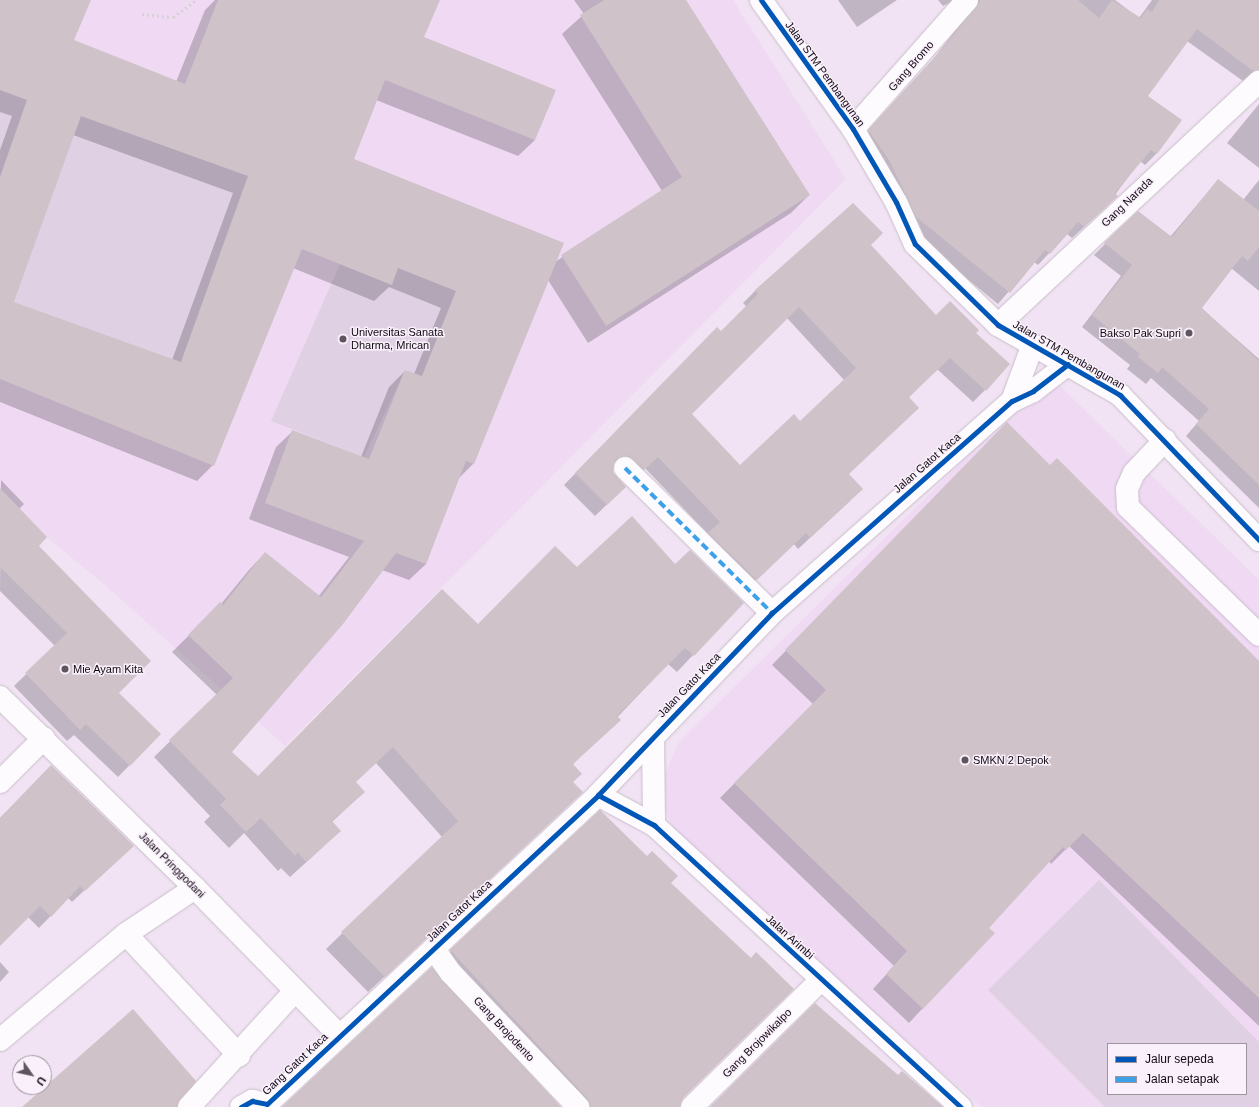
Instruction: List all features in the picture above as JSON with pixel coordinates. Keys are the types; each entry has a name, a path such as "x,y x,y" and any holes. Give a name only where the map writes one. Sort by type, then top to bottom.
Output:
{"street":[{"name":"Jalan STM Pembangunan","path":"761,0 853,129 896,202 915,244 998,325 1032,346 1068,364 1120,395 1165,440 1259,540"},
{"name":"Gang Bromo","path":"853,129 967,0"},
{"name":"Gang Narada","path":"998,325 1259,82"},
{"name":"Jalan Gatot Kaca","path":"1012,402 1032,346"},
{"name":"Jalan Gatot Kaca","path":"340,1036 598,795 772,613 1012,402 1033,391 1068,364"},
{"path":"1165,440 1134,473 1127,489 1128,506 1259,635"},
{"path":"625,468 772,613"},
{"name":"Jalan Pringgodani","path":"0,697 44,738 195,888 340,1036"},
{"path":"0,782 44,738"},
{"path":"653,738 654,825"},
{"name":"Jalan Arimbi","path":"598,795 654,825 960,1107"},
{"path":"0,1040 126,934 195,888"},
{"path":"126,934 239,1055"},
{"name":"Gang Brojodento","path":"434,949 451,973 578,1107"},
{"name":"Gang Brojowikalpo","path":"692,1107 822,979"},
{"path":"190,1107 239,1055 295,991"},
{"name":"Gang Gatot Kaca","path":"241,1107 252,1101 269,1105 340,1036"}],"path":[{"path":"142,14 173,17 196,0"}],"shaded area":[{"name":"Universitas Sanata Dharma, Mrican","path":"0,0 733,0 846,179 285,746 105,585 0,499"},
{"path":"0,90 27,100 0,177"},
{"path":"81,116 248,176 181,362 14,302"},
{"path":"340,264 391,285 398,268 456,291 422,376 405,370 364,457 271,421"},
{"name":"SMKN 2 Depok","path":"1058,384 1259,580 1259,1107 982,1107 678,842 662,802 664,777 678,743 1008,416"},
{"path":"1099,880 1259,1042 1259,1107 1105,1107 988,990"}],"building":[{"path":"0,0 91,0 74,40 185,84 218,0 440,0 424,37 556,90 535,140 385,80 354,159 564,243 474,464 466,461 426,564 396,553 343,624 232,752 258,776 442,589 478,624 555,546 577,567 632,516 675,564 690,550 744,603 694,656 685,648 617,716 621,720 573,764 582,774 573,782 583,792 385,977 341,932 458,821 393,747 356,782 365,792 332,821 341,831 306,862 298,852 295,856 261,818 246,832 220,805 226,799 169,740 233,678 188,635 220,602 223,605 265,552 321,597 364,541 265,503 292,430 369,459 405,370 422,376 456,291 398,268 392,285 302,249 214,466 0,379 0,177 27,100 0,90","holes":["81,116 248,176 181,362 14,302"]},
{"path":"604,0 686,0 810,195 606,326 561,255 682,177 580,15"},
{"path":"981,0 1078,0 1099,18 1112,0 1141,18 1147,9 1152,12 1159,0 1259,0 1259,70 1253,71 1197,29 1148,96 1182,120 1157,154 1151,150 1115,193 1118,196 1084,227 1078,222 1050,254 1045,250 1010,293 916,217 889,160 868,130 943,48"},
{"path":"1218,179 1259,211 1259,247 1248,261 1242,256 1202,308 1259,361 1259,485 1196,424 1209,409 1162,367 1158,373 1138,357 1140,354 1092,315 1132,265 1104,243 1138,211 1172,237"},
{"path":"853,203 883,233 871,245 936,315 950,301 979,330 976,333 1010,364 986,391 950,358 909,397 919,408 849,474 863,489 810,538 806,533 757,580 708,533 720,522 658,457 644,470 629,456 616,459 613,472 626,487 607,505 575,473 717,327 721,331 758,294 755,290","holes":["799,307 856,368 800,421 794,414 740,465 692,414"]},
{"name":"SMKN 2 Depok","path":"1007,422 1050,465 1057,458 1259,661 1259,998 1083,833 1066,850 1063,847 989,928 995,933 923,1009 886,974 907,951 734,783 826,690 785,650"},
{"path":"0,488 47,537 39,546 151,661 119,693 161,734 130,766 86,724 80,730 25,673 67,633 0,567"},
{"path":"51,765 134,846 85,891 80,886 51,917 40,906 0,946 0,818"},
{"path":"600,810 647,856 652,851 678,876 671,883 751,958 756,952 794,989 683,1098 680,1107 590,1107 587,1098 450,950"},
{"path":"432,967 561,1107 282,1107 348,1045"},
{"path":"815,1003 898,1075 902,1071 943,1107 710,1107"},
{"path":"133,1009 196,1081 177,1107 22,1107 36,1095 52,1095 52,1081"}],"marked path":[{"path":"625,468 772,613"}],"cycle path":[{"path":"761,0 853,129 896,202 915,244 998,325 1120,395 1259,540"},
{"path":"241,1107 252,1101 267,1104 598,795 772,613 1012,401 1033,391 1068,364"},
{"path":"598,795 654,825 961,1107"}],"place":[{"name":"Bakso Pak Supri","path":"1189,333"},
{"name":"Universitas Sanata Dharma, Mrican","path":"343,339"},
{"name":"Mie Ayam Kita","path":"65,669"},
{"name":"SMKN 2 Depok","path":"965,760"}]}
